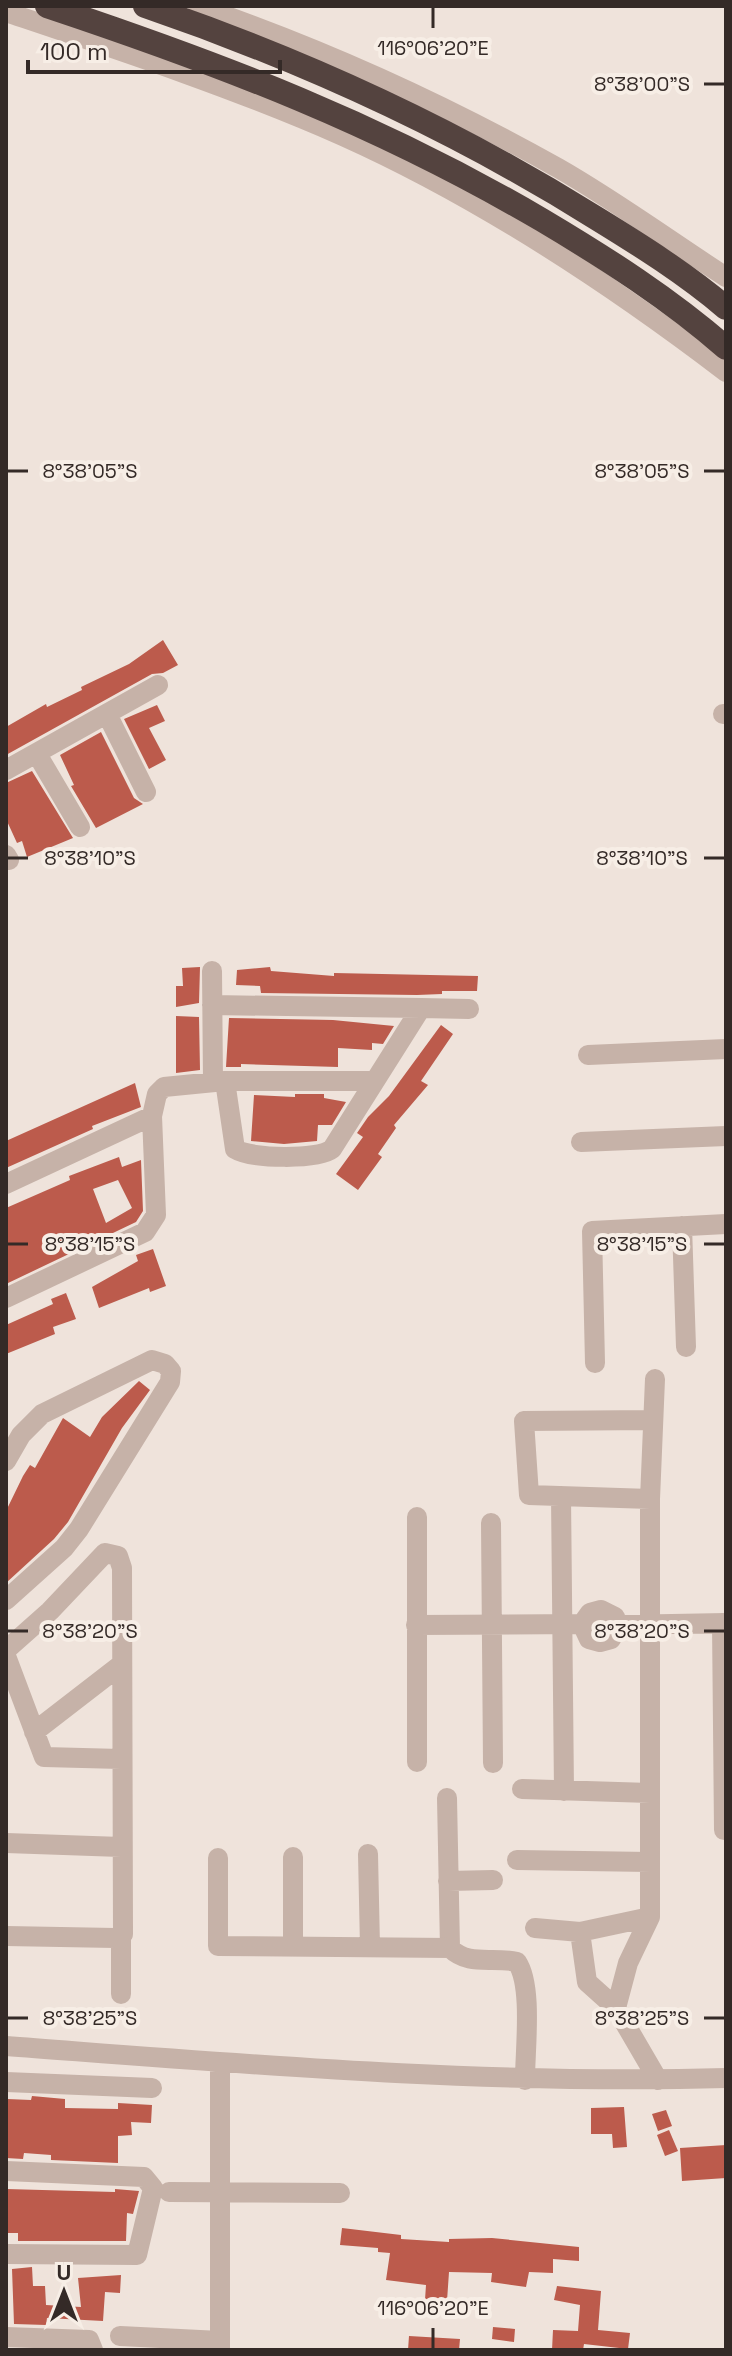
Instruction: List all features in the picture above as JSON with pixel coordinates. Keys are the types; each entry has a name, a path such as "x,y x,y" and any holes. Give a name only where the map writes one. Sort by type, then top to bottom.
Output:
{"highway":[{"path":"47,6 239,72 368,126 478,182 588,247 700,325 726,348"},
{"path":"145,6 217,31 369,93 541,183 623,234 726,308"}],"street":[{"path":"198,6 372,71 559,168 726,277"},
{"path":"6,12 219,87 344,137 474,205 569,262 645,310 726,372"},
{"path":"6,770 158,685"},
{"path":"107,714 146,792"},
{"path":"37,754 80,827"},
{"path":"212,971 219,1081 235,1149 248,1155 320,1156 332,1149 372,1081 421,1008"},
{"path":"212,1005 469,1009"},
{"path":"588,1055 726,1049"},
{"path":"6,1298 145,1232 153,1224 157,1206 152,1116 157,1094 164,1087 219,1081 372,1081"},
{"path":"6,1184 152,1116"},
{"path":"581,1142 726,1136"},
{"path":"595,1363 592,1231 726,1224"},
{"path":"682,1226 686,1347"},
{"path":"6,1461 21,1435 42,1414 152,1360 165,1364 171,1371 170,1382 79,1529 64,1548 6,1600"},
{"path":"616,2008 628,1963 650,1917 650,1499 655,1379"},
{"path":"650,1499 529,1495 524,1421 653,1420"},
{"path":"561,1496 573,1624 564,1791"},
{"path":"417,1517 417,1762"},
{"path":"491,1523 493,1763"},
{"path":"121,1759 51,1760 42,1755 6,1653 99,1558 113,1552 122,1568 121,1994"},
{"path":"416,1625 573,1624 601,1610 615,1617 618,1625 724,1623 724,1830"},
{"path":"34,1732 122,1664"},
{"path":"522,1789 650,1793"},
{"path":"447,1798 450,1948"},
{"path":"6,1843 121,1847"},
{"path":"368,1854 370,1947"},
{"path":"293,1857 293,1947"},
{"path":"218,1858 218,1946 450,1948 468,1960 517,1962 522,1969 526,1991 525,2080"},
{"path":"517,1860 650,1862"},
{"path":"448,1881 493,1880"},
{"path":"535,1928 580,1932 650,1917"},
{"path":"580,1932 587,1982 616,2008 658,2080"},
{"path":"6,1936 121,1937"},
{"path":"6,2046 525,2080 726,2078"},
{"path":"120,2336 220,2346 220,2062"},
{"path":"6,2082 152,2088"},
{"path":"6,2171 144,2177 153,2188 141,2250 130,2257 6,2254"},
{"path":"169,2192 340,2193"},
{"path":"6,2337 91,2345"}],"building":[{"path":"163,640 178,665 163,673 152,674 6,755 6,727 129,664"},
{"path":"157,705 165,721 149,728 166,760 149,769 124,719"},
{"path":"101,732 134,798 143,804 96,828 71,786 74,785 60,755"},
{"path":"32,771 73,838 27,857 22,841 17,843 6,819 6,783"},
{"path":"200,967 199,1003 176,1007 176,986 183,986 182,968"},
{"path":"270,967 271,971 334,976 334,973 478,976 477,991 417,995 261,993 260,986 236,985 237,970"},
{"path":"176,1016 199,1017 200,1070 176,1073"},
{"path":"229,1018 333,1020 394,1026 383,1044 372,1043 372,1050 338,1048 338,1067 241,1064 241,1067 226,1067"},
{"path":"441,1025 453,1034 421,1081 428,1085 394,1125 396,1128 378,1154 382,1157 358,1190 336,1174 363,1137 357,1133 368,1117 389,1096"},
{"path":"135,1083 141,1107 92,1126 93,1129 6,1168 6,1141"},
{"path":"295,1094 324,1094 324,1098 346,1102 332,1125 318,1125 317,1141 284,1144 251,1141 254,1095 295,1097"},
{"path":"119,1157 122,1167 141,1160 143,1211 136,1222 6,1284 6,1208 70,1180 69,1176","holes":["118,1180 132,1208 106,1223 93,1189"]},
{"path":"153,1249 166,1286 150,1292 149,1288 99,1308 92,1287 138,1261 136,1255"},
{"path":"66,1293 76,1319 53,1327 55,1334 6,1354 6,1325 53,1304 51,1299"},
{"path":"139,1381 150,1390 122,1428 68,1522 6,1583 6,1511 30,1465 35,1468 63,1418 90,1437 102,1417"},
{"path":"32,2096 65,2099 65,2108 118,2109 118,2103 152,2105 151,2123 131,2122 132,2135 118,2136 118,2163 51,2160 51,2155 24,2153 23,2159 6,2158 7,2099 31,2100"},
{"path":"624,2107 627,2147 613,2148 612,2134 591,2134 591,2108"},
{"path":"666,2110 672,2126 658,2131 652,2114"},
{"path":"669,2130 678,2151 665,2156 657,2135"},
{"path":"726,2145 726,2178 682,2181 680,2148"},
{"path":"6,2189 139,2191 133,2214 127,2213 126,2241 18,2241 18,2233 6,2233"},
{"path":"342,2228 401,2235 401,2239 449,2242 449,2239 492,2238 579,2247 579,2261 553,2259 553,2273 529,2272 526,2287 491,2282 492,2273 449,2272 447,2301 425,2300 426,2285 386,2280 390,2253 378,2252 378,2248 340,2245"},
{"path":"32,2267 33,2286 45,2286 46,2305 81,2307 78,2278 121,2275 120,2293 105,2292 103,2321 47,2318 46,2325 14,2324 12,2269"},
{"path":"557,2286 601,2291 598,2330 630,2333 628,2349 584,2344 583,2350 552,2350 553,2330 578,2331 580,2305 554,2300"},
{"path":"493,2327 515,2329 514,2342 492,2339"},
{"path":"409,2336 460,2339 459,2350 408,2350"}]}
